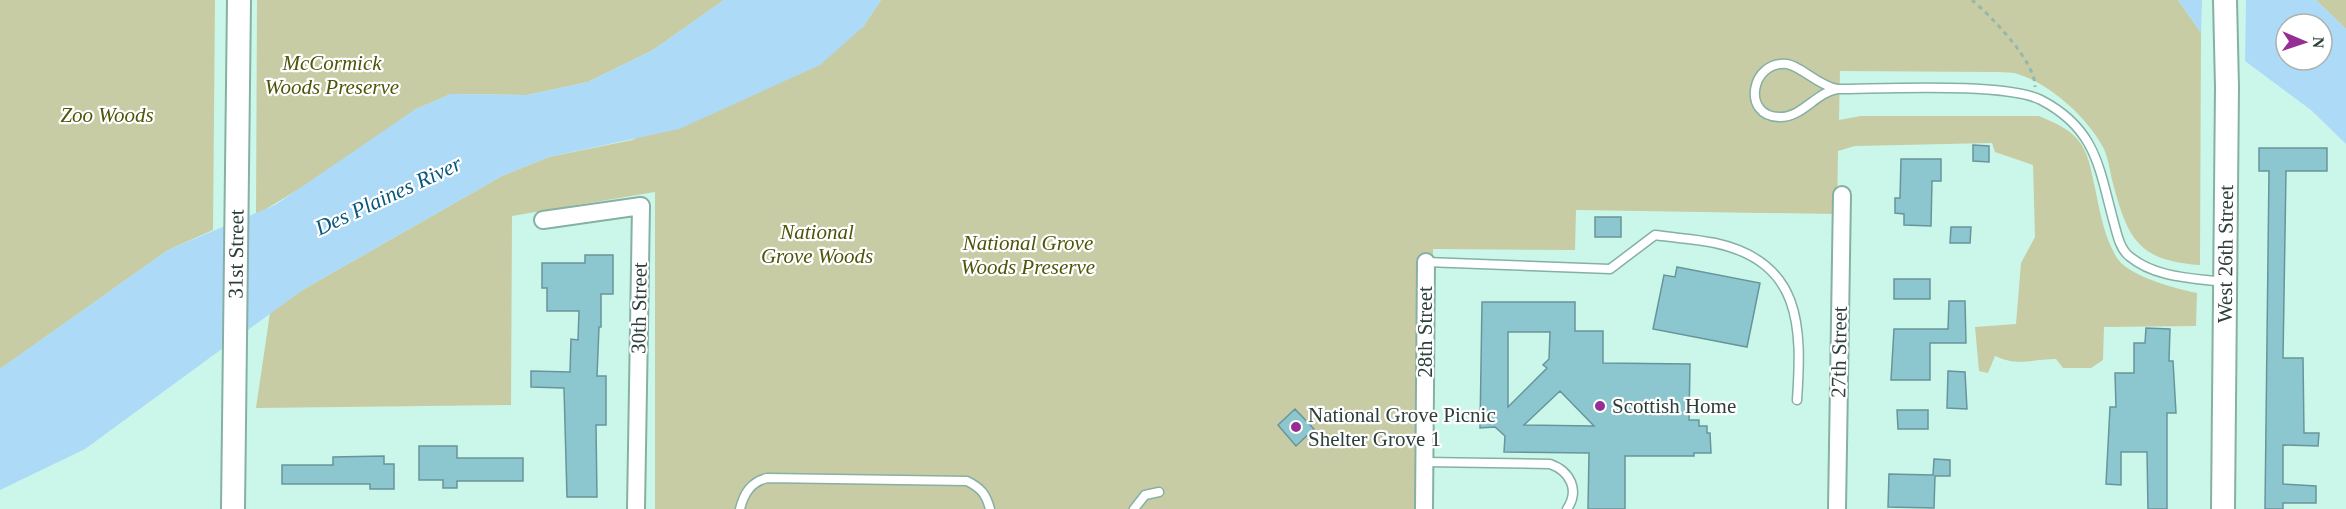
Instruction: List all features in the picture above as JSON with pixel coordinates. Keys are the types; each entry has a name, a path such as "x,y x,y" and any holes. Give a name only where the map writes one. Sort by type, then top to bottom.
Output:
{"main road":[{"name":"31st Street","path":"233,509 239,0"},
{"name":"West 26th Street","path":"2223,509 2227,87 2225,0"}],"street":[{"name":"27th Street","path":"1837,509 1842,195"},
{"name":"30th Street","path":"543,220 641,206 636,509"},
{"name":"28th Street","path":"1424,509 1426,262"}],"lane":[{"path":"1837,89 1816,82 1785,64 1768,68 1759,76 1754,92 1756,103 1762,110 1779,117 1795,114 1828,91 1837,89 1998,91 2034,98 2067,118 2085,134 2096,159 2118,238 2127,255 2150,268 2173,276 2225,282"},
{"path":"1426,262 1610,269 1655,235 1716,243 1761,264 1786,287 1795,314 1800,349 1797,400"},
{"path":"1424,462 1550,464 1561,468 1573,485 1574,494 1567,509"},
{"path":"740,509 745,493 757,480 767,478 967,481 986,494 990,509"},
{"path":"1134,509 1145,495 1159,492"}],"path":[{"path":"1972,0 1987,13 2027,64 2035,82 2034,98"}],"green space":[{"name":"Zoo Woods","path":"0,0 215,0 213,230 168,250 0,369"},
{"name":"McCormick Woods Preserve","path":"257,0 724,0 653,50 588,82 527,95 451,94 416,109 314,180 256,215"},
{"name":"National Grove Woods","path":"881,0 2178,0 2201,33 2200,265 2161,258 2138,242 2123,216 2107,156 2097,137 2066,103 2041,84 2027,78 2003,72 1840,71 1839,120 1861,116 2039,116 2060,126 2074,136 2085,151 2106,233 2117,258 2123,265 2142,276 2197,293 2196,326 2104,327 2103,360 2091,368 2063,368 2056,359 2018,362 1995,356 1988,373 1979,371 1975,327 2016,324 2021,263 2035,237 2033,165 1995,152 1992,143 1855,146 1838,151 1837,214 1576,210 1575,250 1433,249 1430,509 655,509 655,192 512,216 511,405 256,408 270,313 304,289 502,176 549,157 632,140 863,27"},
{"path":"2316,0 2346,0 2346,29 2334,17 2334,12 2328,12"}],"water":[{"name":"Des Plaines River","path":"724,0 881,0 863,27 820,65 679,129 549,157 502,176 304,289 85,449 0,490 0,369 168,250 275,205 416,109 451,94 527,95 588,82 653,50"},
{"path":"2178,0 2316,0 2328,12 2274,12 2274,72 2334,72 2334,17 2346,29 2346,144 2311,110 2245,61 2201,33"}],"pier":[{"path":"2202,0 2246,0 2245,65 2201,36"}],"building":[{"path":"1973,145 1989,146 1989,162 1973,161"},
{"path":"2259,148 2327,148 2327,171 2286,171 2283,358 2303,358 2304,433 2319,433 2318,446 2283,445 2283,484 2316,486 2316,503 2283,503 2283,509 2265,509 2269,171 2259,171"},
{"path":"1901,159 1941,159 1941,181 1932,181 1931,226 1904,225 1904,214 1895,213 1895,198 1900,198"},
{"path":"1595,217 1621,217 1621,237 1595,237"},
{"path":"1951,227 1971,227 1970,243 1950,243"},
{"path":"585,255 613,255 613,294 601,294 601,327 599,327 597,376 606,376 606,425 596,425 597,497 567,497 564,388 531,387 531,371 570,372 571,339 578,340 579,311 547,311 547,288 542,288 542,263 585,263"},
{"path":"1677,267 1760,283 1747,347 1653,329 1664,275 1675,277"},
{"path":"1894,279 1930,279 1930,299 1894,299"},
{"path":"1949,301 1965,301 1966,343 1930,343 1930,380 1891,380 1894,329 1948,329"},
{"name":"Scottish Home","path":"1482,302 1575,302 1575,331 1603,331 1603,363 1690,364 1689,420 1699,420 1699,426 1707,426 1707,433 1710,433 1711,453 1694,453 1694,456 1625,456 1625,509 1588,509 1589,453 1504,452 1505,436 1495,427 1480,428","holes":["1508,332 1550,332 1549,359 1543,365 1547,368 1508,407","1560,391 1594,426 1524,425"]},
{"path":"2146,328 2170,329 2169,361 2173,361 2176,413 2167,413 2167,509 2148,509 2147,452 2121,452 2121,485 2106,484 2110,407 2116,407 2115,373 2134,373 2134,343 2145,343"},
{"path":"1948,371 1965,372 1967,409 1947,408"},
{"name":"National Grove Picnic Shelter Grove 1","path":"1295,409 1314,429 1296,446 1278,425"},
{"path":"1897,410 1928,410 1928,429 1898,429"},
{"path":"419,446 457,446 457,458 523,458 523,481 457,481 457,488 443,488 443,480 419,480"},
{"path":"384,456 384,464 394,464 394,489 370,489 370,484 282,484 282,465 333,465 333,457"},
{"path":"1934,459 1950,460 1950,476 1935,476 1934,508 1888,507 1889,474 1933,475"}],"place":[{"name":"Scottish Home","path":"1600,406"},
{"name":"National Grove Picnic Shelter Grove 1","path":"1296,427"}],"park label":[{"name":"National Grove Woods Preserve","path":"1028,255"}]}
